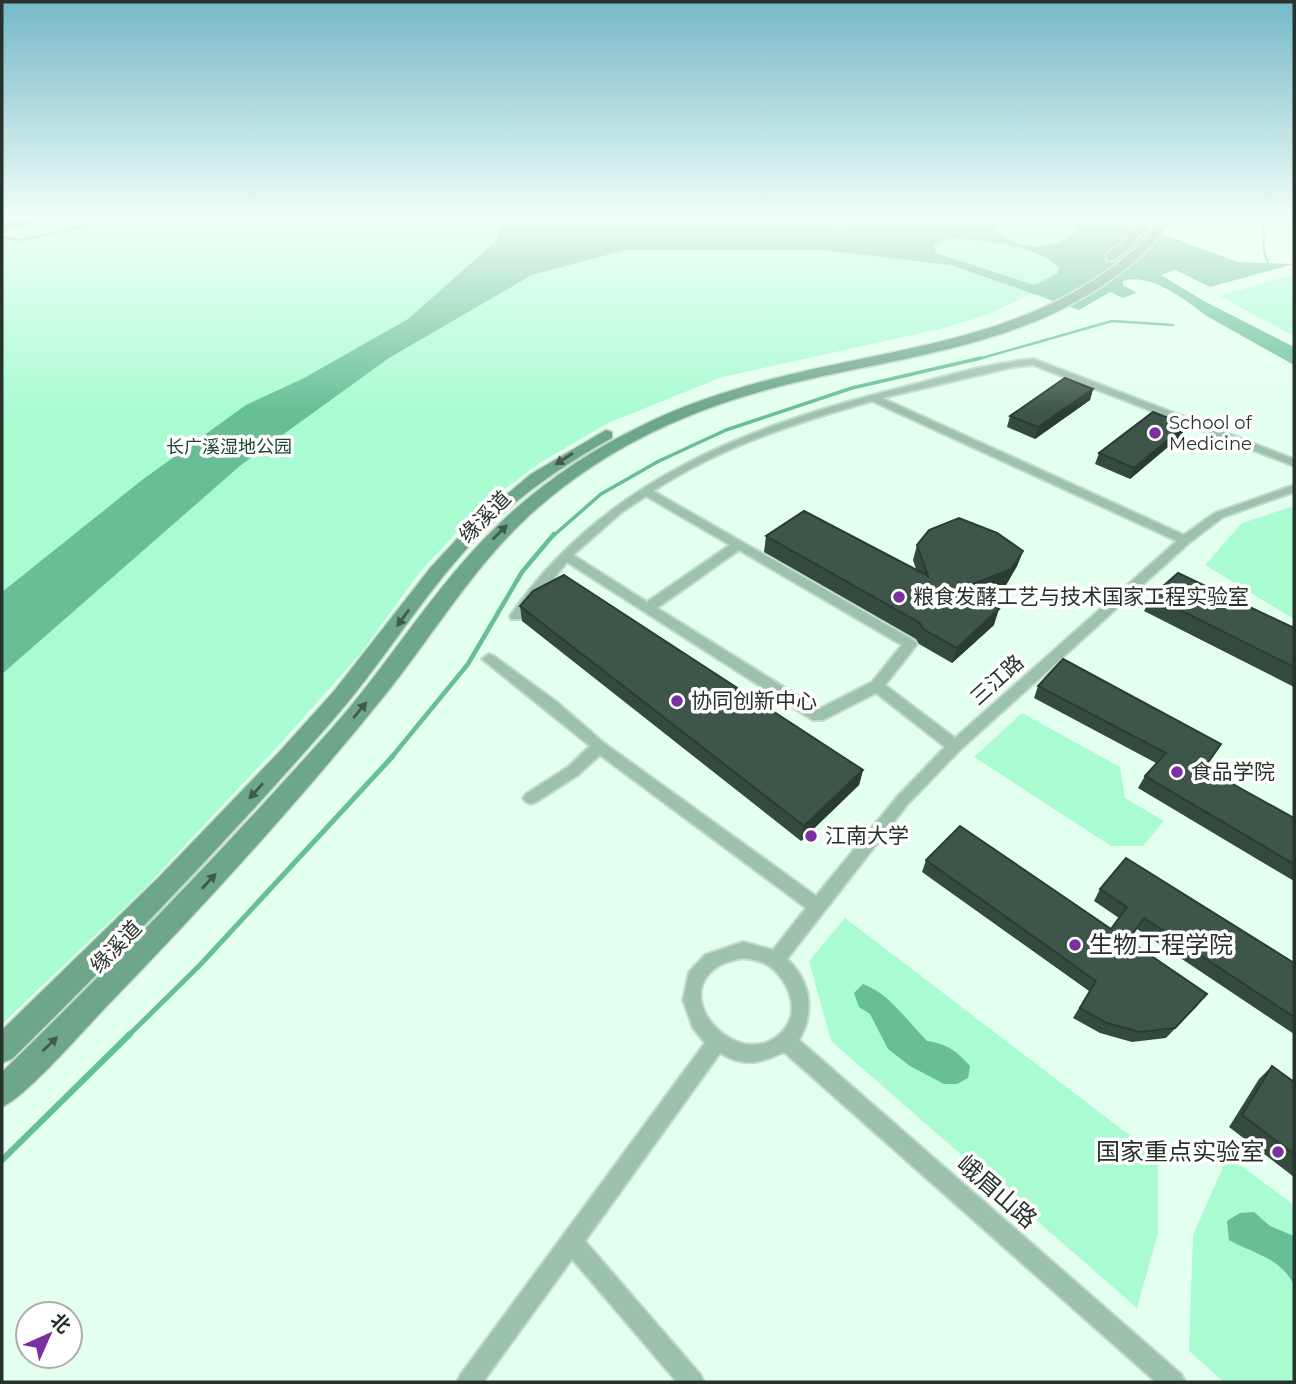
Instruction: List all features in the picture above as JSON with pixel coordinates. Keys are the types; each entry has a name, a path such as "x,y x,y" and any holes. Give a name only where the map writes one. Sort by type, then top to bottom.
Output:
{"main road":[{"name":"缘溪道","path":"2,1049 129,926 202,849 353,683 438,570 486,519 528,484 592,442 691,396 772,371 952,333 1051,302 1076,284"},
{"name":"缘溪道","path":"2,1092 137,959 262,824 388,676 481,552 518,514 556,484 631,436 709,403 785,380 984,335 1095,284"}],"street":[{"path":"516,616 536,588 566,556 631,497 706,455 805,415 1000,367 1034,362 1294,463"},
{"path":"873,398 1185,540"},
{"name":"三江路","path":"775,960 902,801 955,746 1185,540 1219,515 1294,488"},
{"path":"566,556 650,606 818,716 877,686 910,644 645,491"},
{"path":"650,606 739,545"},
{"path":"489,659 552,706 557,714 593,738 599,747 817,907"},
{"path":"877,686 955,746"},
{"path":"531,798 573,771 599,747"},
{"path":"735,951 760,953 775,960 793,977 801,999 799,1022 786,1041 765,1052 740,1052 716,1043 703,1031 694,1016 691,999 693,984 700,970 712,959 735,951"},
{"name":"峨眉山路","path":"786,1041 1173,1382"},
{"path":"469,1382 716,1043"},
{"path":"571,1242 692,1382"}],"green space":[{"name":"长广溪湿地公园","path":"2,284 1054,284 991,313 948,327 722,377 608,423 541,462 479,508 419,573 361,653 280,744 143,890 2,1024"},
{"path":"1261,284 1294,284 1294,336 1219,296"},
{"path":"1294,506 1294,619 1205,565 1242,523"},
{"path":"1022,713 1120,767 1125,798 1164,821 1143,846 1111,846 974,757"},
{"path":"845,918 1158,1157 1158,1233 1137,1308 831,1041 809,961"},
{"path":"1228,1156 1294,1205 1294,1382 1224,1382 1189,1351 1193,1235"}],"shaded area":[{"path":"448,284 517,284 389,358 241,465 2,674 2,592 142,480 246,405 304,378 408,319"},
{"path":"1004,284 1123,284 1137,293 1123,298 1110,292 1079,310"},
{"path":"1155,284 1175,284 1294,347 1294,365 1205,315"},
{"path":"1203,284 1222,284 1210,287"},
{"path":"863,984 890,1001 927,1041 946,1046 961,1056 970,1066 968,1078 957,1084 944,1084 910,1066 888,1049 870,1014 859,1007 854,993"},
{"path":"1254,1212 1270,1226 1294,1236 1294,1285 1274,1262 1229,1240 1227,1221 1240,1213"}],"building":[{"path":"1065,378 1093,389 1038,427 1010,416"},
{"path":"1153,412 1186,425 1134,468 1099,453"},
{"name":"粮食发酵工艺与技术国家工程实验室","path":"804,511 928,576 917,545 929,530 959,518 997,533 1023,551 1011,569 960,589 999,609 957,648 923,629 920,623 766,536"},
{"path":"1178,573 1294,628 1294,667 1152,596"},
{"name":"协同创新中心","path":"564,575 863,770 804,826 520,606 533,591"},
{"name":"食品学院","path":"1063,659 1221,744 1204,768 1294,818 1294,864 1145,776 1166,753 1038,686"},
{"name":"生物工程学院","path":"960,826 1111,929 1127,907 1100,889 1126,858 1294,963 1294,1017 1144,918 1128,940 1207,994 1175,1028 1140,1032 1107,1023 1080,1008 1096,981 926,860"},
{"path":"1272,1066 1294,1082 1294,1154 1242,1115"}],"waterway":[{"path":"975,360 1112,321 1173,325"},
{"path":"553,536 601,494 659,461 726,430 852,388 981,358"},
{"path":"391,758 468,664 522,572 554,534"},
{"path":"128,1036 200,965 393,756"},
{"path":"2,1160 130,1034"}],"place":[{"name":"School of Medicine","path":"1155,433"},
{"name":"粮食发酵工艺与技术国家工程实验室","path":"899,597"},
{"name":"协同创新中心","path":"677,701"},
{"name":"食品学院","path":"1177,772"},
{"name":"江南大学","path":"811,836"},
{"name":"生物工程学院","path":"1075,945"},
{"name":"国家重点实验室","path":"1278,1152"}]}
